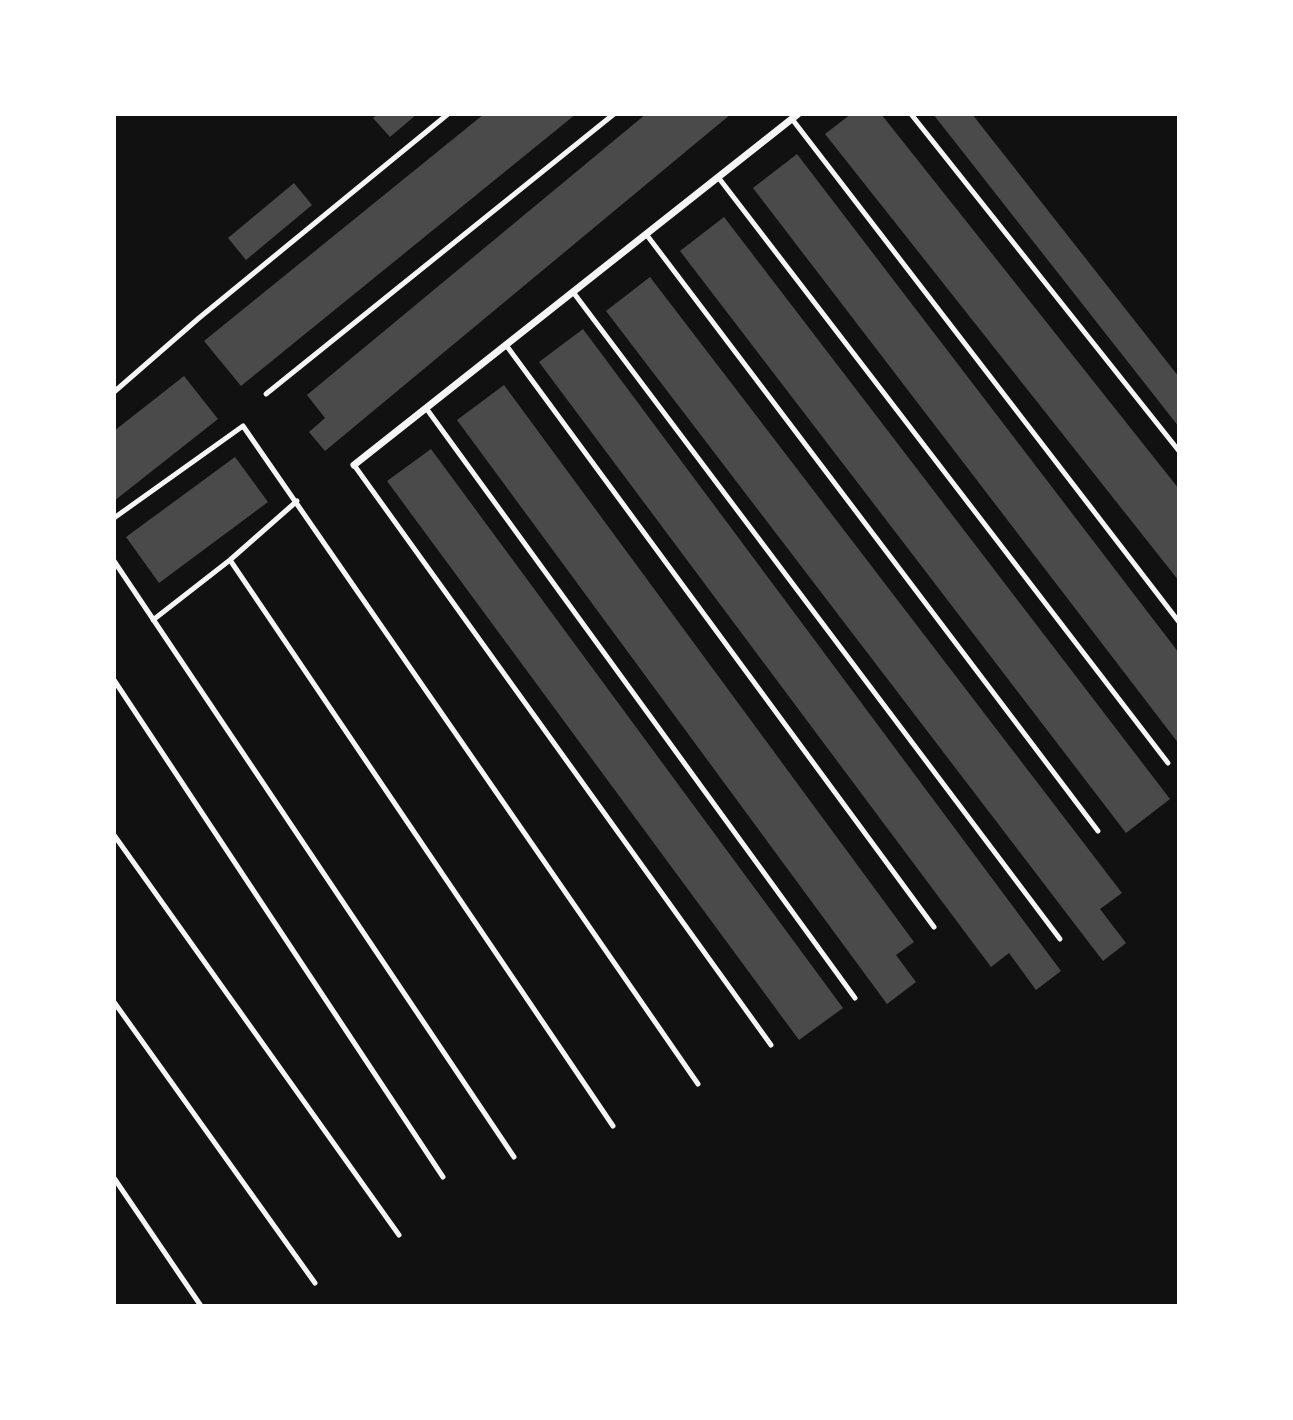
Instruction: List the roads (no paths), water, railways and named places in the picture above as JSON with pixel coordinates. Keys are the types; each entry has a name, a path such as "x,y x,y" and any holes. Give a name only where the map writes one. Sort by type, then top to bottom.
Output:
{"street":[{"path":"354,465 795,116"}],"lane":[{"path":"114,392 199,318 448,114"},
{"path":"266,394 614,114"},
{"path":"911,114 1179,451"},
{"path":"795,116 1179,622"},
{"path":"718,177 1168,763"},
{"path":"646,234 1098,831"},
{"path":"573,292 1060,939"},
{"path":"506,345 933,927"},
{"path":"426,408 855,998"},
{"path":"114,518 243,426 698,1084"},
{"path":"354,465 771,1045"},
{"path":"153,620 230,560 297,501"},
{"path":"230,560 613,1126"},
{"path":"114,561 514,1157"},
{"path":"114,680 443,1177"},
{"path":"114,835 399,1236"},
{"path":"114,1002 315,1283"},
{"path":"114,1178 201,1306"}]}
